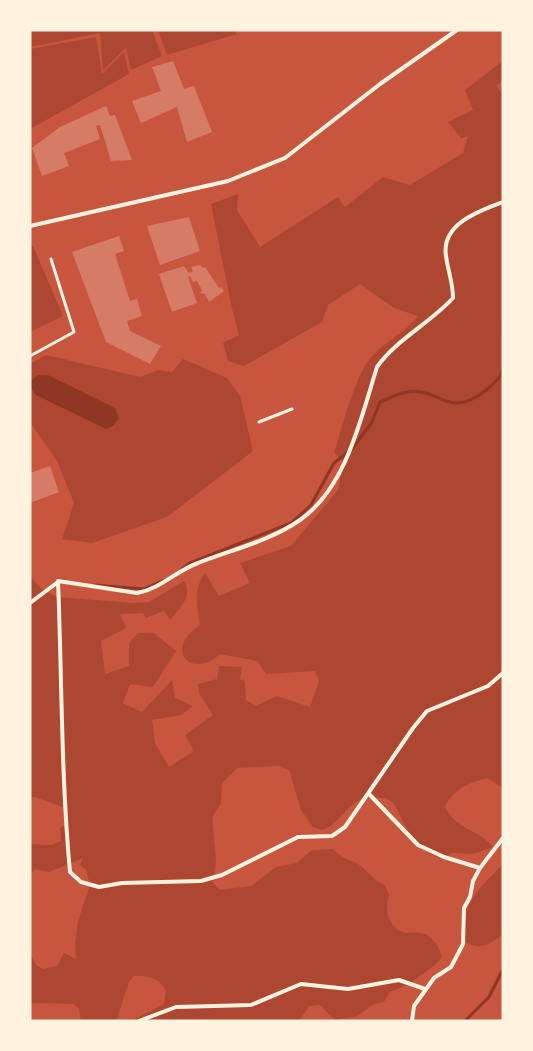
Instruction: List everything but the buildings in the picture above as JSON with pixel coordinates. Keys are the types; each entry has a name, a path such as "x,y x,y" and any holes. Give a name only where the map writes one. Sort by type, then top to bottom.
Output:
{"street":[{"path":"30,226 228,182 285,158 380,84 457,30"},
{"path":"30,603 58,581 137,593 148,591 194,564 272,535 299,521 318,505 334,481 353,443 377,367 385,356 439,314 453,298 453,285 445,255 446,241 454,227 480,210 503,202"},
{"path":"30,356 74,332 51,260"},
{"path":"260,422 292,409"},
{"path":"58,581 64,806 70,872 81,882 99,887 122,883 201,880 222,875 298,837 332,836 345,827 412,728 427,711 488,686 503,673"},
{"path":"369,794 418,845 444,857 480,868"},
{"path":"412,1021 414,1006 425,989 434,978 451,967 463,944 464,909 470,897 473,881 503,838"},
{"path":"139,1021 176,1008 251,1005 302,984 348,989 399,980 425,989"}],"shaded area":[{"path":"33,30 152,30 162,56 131,70 126,47 103,71 100,33 30,47 30,32"},
{"path":"158,30 234,30 237,34 167,55"},
{"path":"96,37 102,74 124,52 129,74 30,129 30,49"},
{"path":"503,61 503,80 497,86 503,96 503,788 487,778 480,780 457,791 445,807 461,825 481,836 493,847 473,854 452,853 443,858 432,855 409,833 394,804 386,798 365,798 355,802 332,825 323,830 313,827 301,810 289,770 279,766 237,768 222,783 221,804 212,817 216,861 213,883 220,890 251,886 276,867 297,863 312,850 333,849 341,856 358,864 385,885 389,895 388,916 397,929 407,933 426,934 437,946 442,957 409,984 390,992 384,1002 374,1004 357,1016 335,1020 320,1005 309,1006 299,1021 131,1021 164,1004 166,990 160,982 139,976 134,976 129,982 116,1021 81,1021 79,1009 74,1004 30,1003 30,953 36,965 43,969 57,966 64,953 76,959 78,921 90,885 86,870 80,865 83,858 49,872 35,869 30,875 30,844 52,845 61,841 60,828 68,824 65,808 35,797 30,798 30,577 43,590 57,597 133,603 149,602 184,581 187,587 186,597 170,620 164,611 146,618 143,613 120,614 126,628 101,641 105,674 129,666 129,643 138,633 154,633 176,651 153,687 130,684 123,703 142,712 172,680 175,698 193,706 181,715 152,720 155,743 169,767 194,751 185,735 213,715 199,693 198,684 217,679 219,666 242,667 240,679 245,681 246,700 256,706 277,696 310,707 319,681 315,671 266,674 257,661 220,654 200,664 191,663 185,659 182,652 183,644 189,634 200,625 197,591 205,573 219,596 250,583 240,563 291,546 338,490 344,462 334,453 358,379 374,354 418,316 394,308 360,284 328,305 322,322 244,366 228,361 223,343 239,335 211,204 238,194 237,210 260,247 338,197 345,207 383,177 410,185 463,153 468,136 461,138 448,122 473,110 465,90"},
{"path":"30,246 33,246 63,316 30,332"},
{"path":"46,355 140,377 158,370 172,372 183,359 227,378 240,396 253,451 167,517 92,543 62,539 74,503 57,461 30,422 30,364"},
{"path":"39,375 48,375 115,408 119,418 113,426 106,429 36,395 31,384 33,379"},
{"path":"503,864 503,934 486,945 472,945 466,942 464,929 468,907 479,889"}],"waterway":[{"path":"503,320 503,329"},
{"path":"182,569 190,563 291,523 311,505 334,463 353,448 372,422 380,402 404,393 419,392 453,403 462,403 488,389 503,370"},
{"path":"94,585 144,589 163,581"},
{"path":"465,1021 489,997 503,969"}]}
